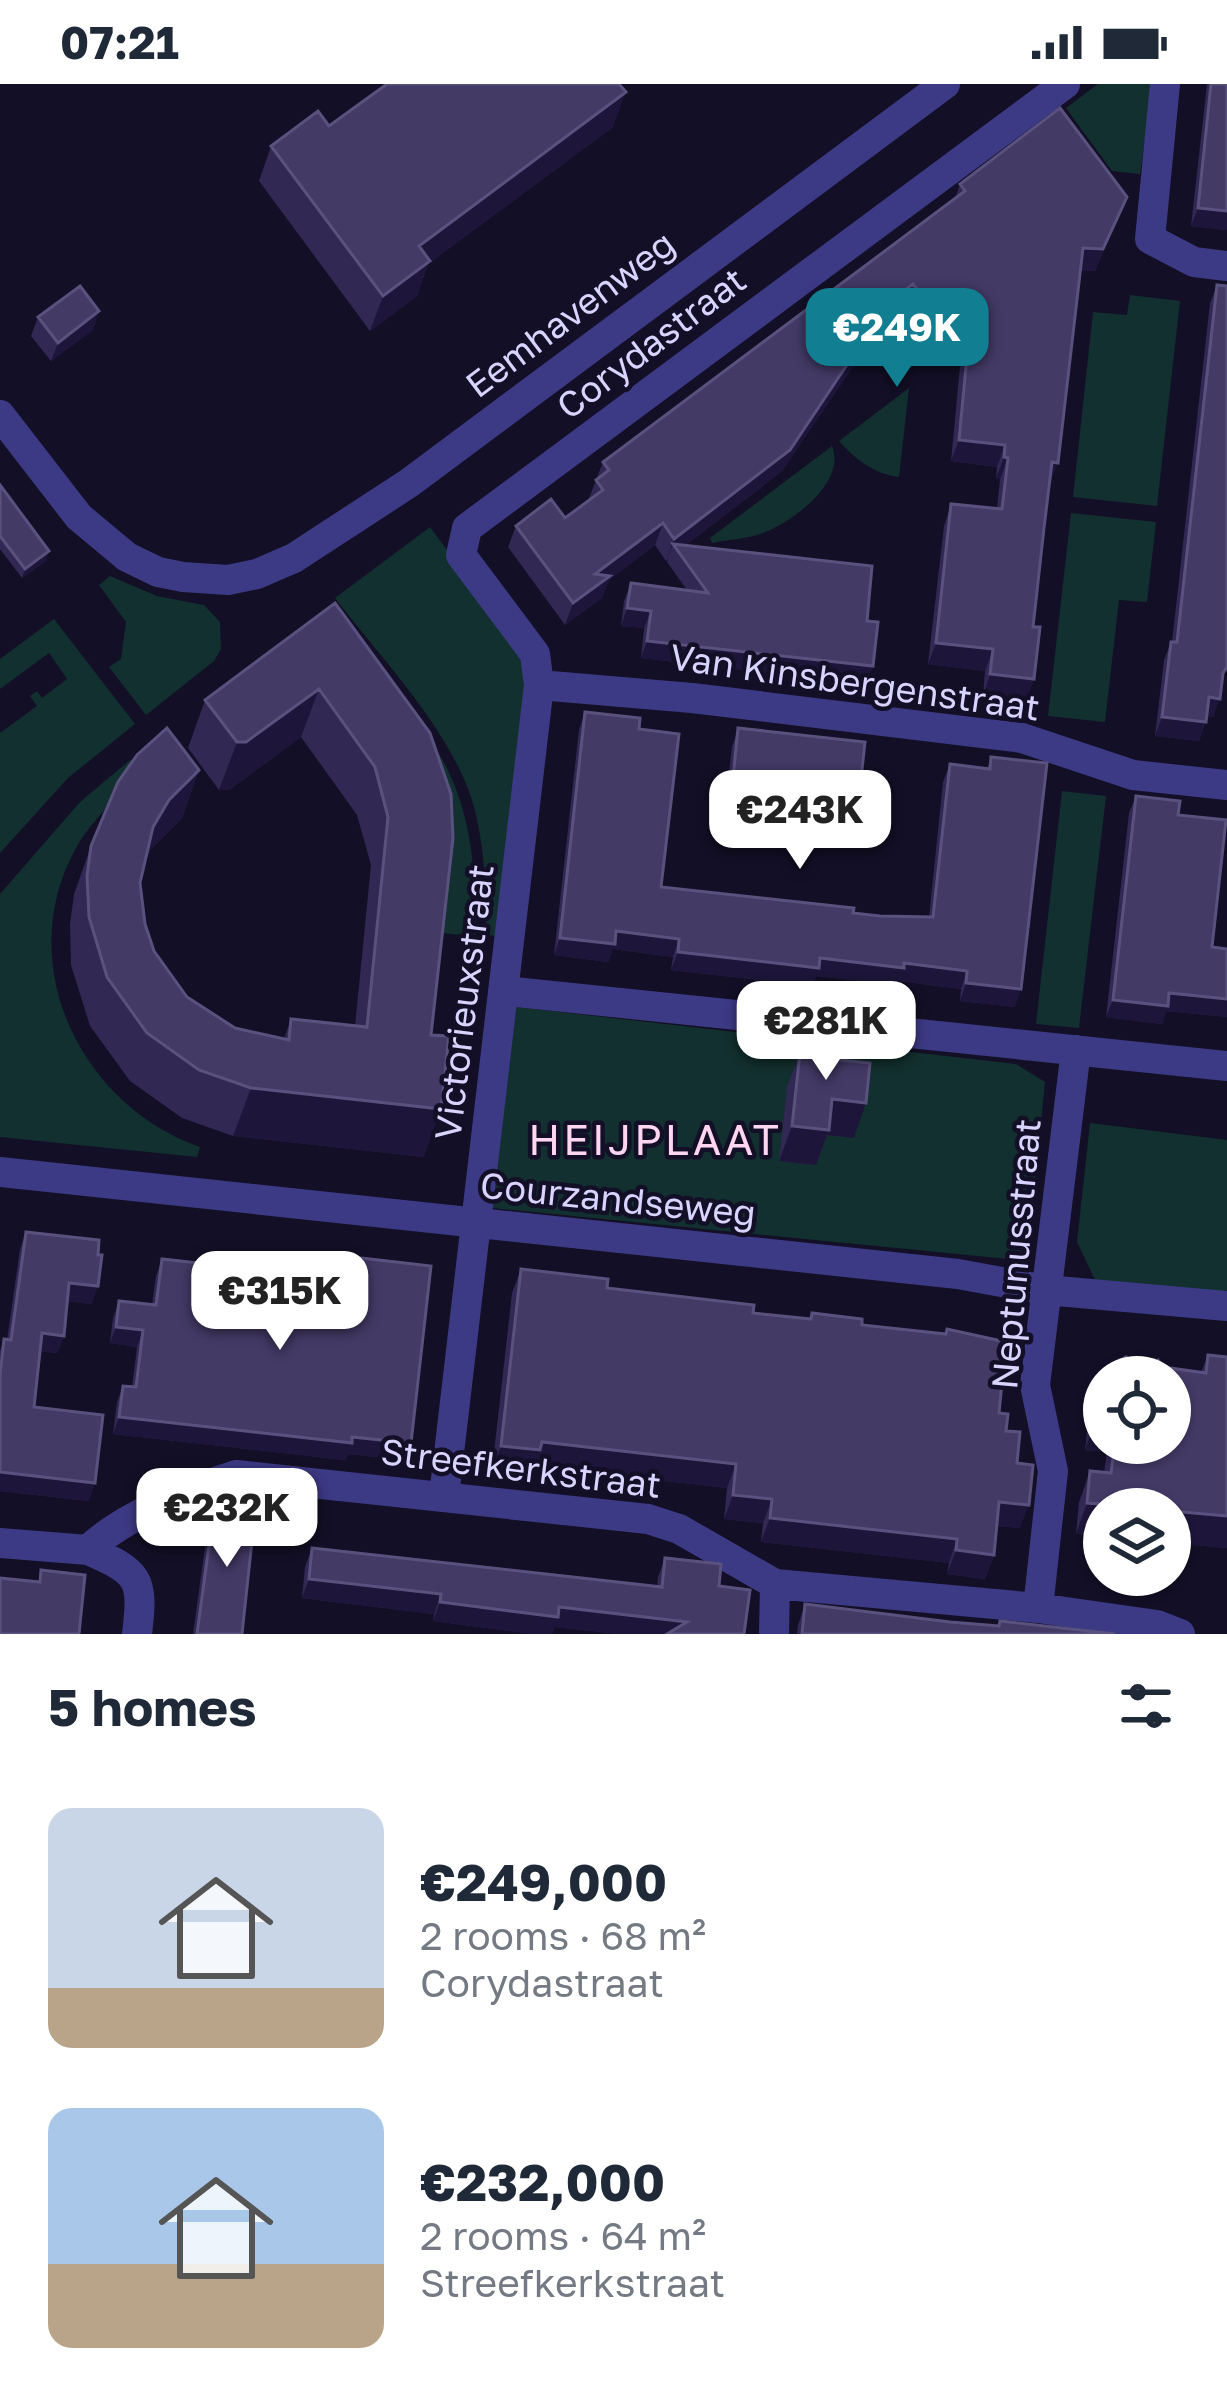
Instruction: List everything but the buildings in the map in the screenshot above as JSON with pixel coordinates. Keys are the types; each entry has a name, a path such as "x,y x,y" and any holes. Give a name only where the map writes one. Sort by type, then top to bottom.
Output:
{"street":[{"name":"Eemhavenweg","path":"0,415 97,535 158,572 228,580 294,558 390,495 945,84"},
{"name":"Corydastraat","path":"462,539 467,528 1065,84"},
{"path":"1166,84 1150,239 1194,262 1227,266"},
{"name":"Victorieuxstraat","path":"444,1496 539,685 535,654 461,554 462,539"},
{"name":"Van Kinsbergenstraat","path":"539,685 692,698 1022,739 1133,775 1227,785"},
{"path":"506,991 1227,1066"},
{"name":"Neptunusstraat","path":"1038,1608 1053,1471 1035,1385 1076,1050"},
{"name":"Courzandseweg","path":"0,1172 958,1274 1046,1290 1227,1306"},
{"name":"Streefkerkstraat","path":"88,1550 102,1536 236,1474 663,1522 775,1584 1038,1608 1157,1625 1180,1634"},
{"path":"0,1543 88,1550 121,1564 134,1574 142,1596 137,1634"},
{"path":"774,1634 775,1584"}],"green space":[{"path":"1098,84 1153,84 1140,174 1112,171 1066,108"},
{"path":"1130,295 1180,301 1157,506 1073,497 1093,312 1127,315"},
{"path":"909,388 899,477 866,465 839,441"},
{"path":"832,446 832,472 805,508 761,534 712,543 710,538"},
{"path":"1071,513 1156,522 1147,602 1119,600 1105,722 1048,716"},
{"path":"430,527 526,657 528,669 498,936 486,935 479,831 460,770 411,693 335,598"},
{"path":"110,576 157,596 204,605 220,622 221,649 214,661 146,715 109,667 121,659 126,622 99,585"},
{"path":"54,619 135,724 68,778 0,853 0,733 37,706 30,696 37,691 42,698 67,679 49,653 0,689 0,659"},
{"path":"380,674 436,749 457,793 473,863 476,937 442,933"},
{"path":"130,760 144,774 90,827 58,892 52,937 55,982 69,1025 91,1064 121,1099 158,1127 200,1147 197,1157 0,1137 0,894 80,802"},
{"path":"1062,791 1106,796 1079,1028 1036,1024"},
{"path":"516,1007 1016,1064 1045,1082 1027,1261 492,1208"},
{"path":"1090,1123 1227,1140 1227,1295 1096,1282 1077,1242"}],"district":[{"name":"HEIJPLAAT","path":"655,1140"}]}
